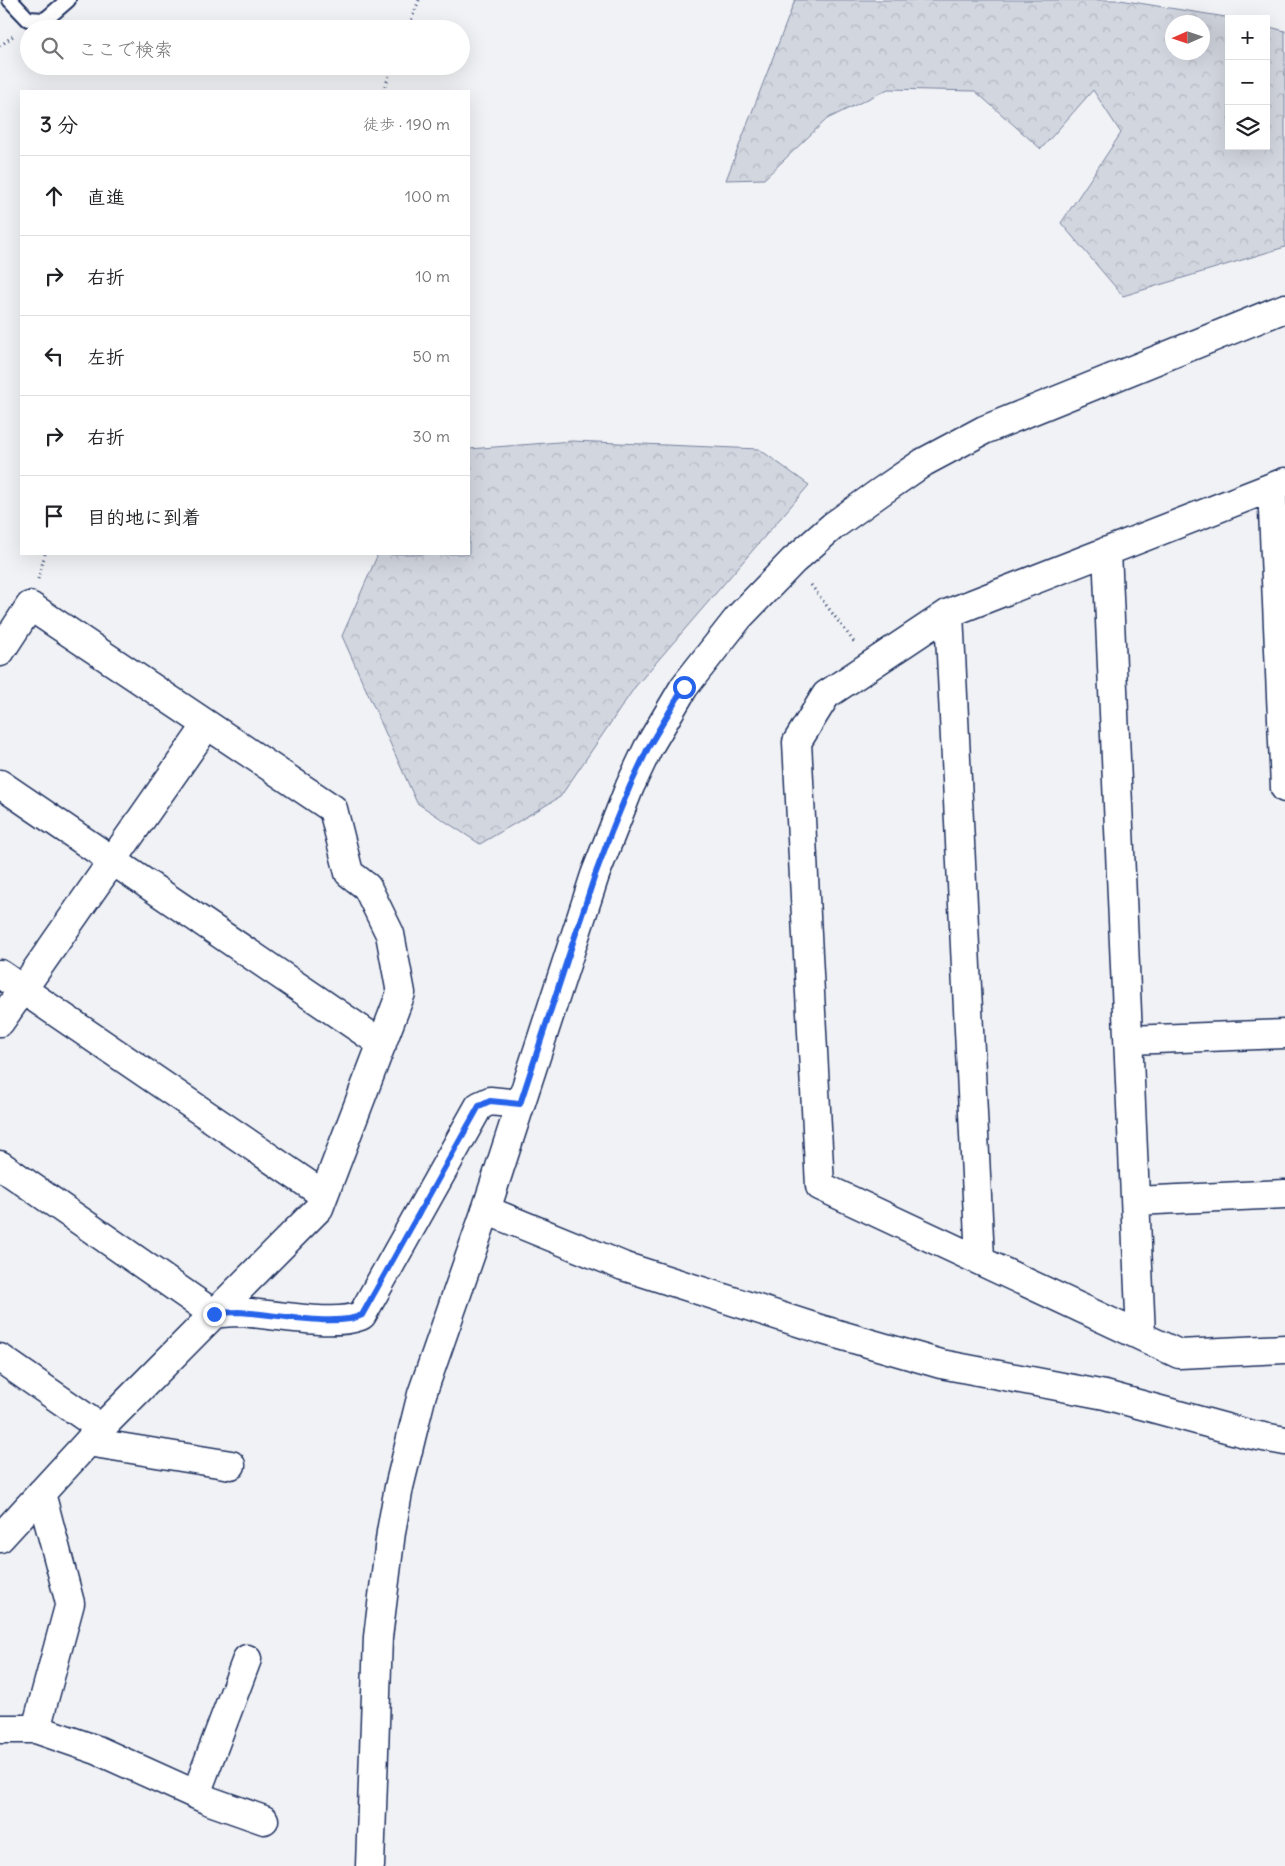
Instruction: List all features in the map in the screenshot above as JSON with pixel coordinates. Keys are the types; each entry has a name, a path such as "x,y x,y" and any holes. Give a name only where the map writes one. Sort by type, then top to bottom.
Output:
{"street":[{"path":"370,1866 378,1637 399,1488 422,1394 486,1210 595,875 630,786 684,687 739,617 793,561 833,526 924,462 984,430 1285,308"},
{"path":"1285,788 1278,484 950,613 826,695 797,742 820,1186 980,1259 1179,1354 1285,1349"},
{"path":"1107,551 1142,1336"},
{"path":"0,652 30,606 333,809 349,873 367,887 390,934 401,993 319,1208 94,1435 0,1538"},
{"path":"950,613 980,1259"},
{"path":"0,1022 207,725"},
{"path":"0,784 382,1044"},
{"path":"0,974 324,1195"},
{"path":"1129,1040 1285,1034"},
{"path":"0,1165 214,1314 236,1312 332,1320 354,1319 362,1315 479,1106 490,1101 520,1104"},
{"path":"1136,1201 1285,1194"},
{"path":"486,1210 623,1266 832,1333 940,1364 1105,1395 1248,1434 1285,1441"},
{"path":"0,1358 94,1435 230,1465"},
{"path":"36,1729 70,1603 41,1493"},
{"path":"196,1794 247,1659"},
{"path":"0,1729 36,1729 96,1750 210,1801 264,1820"}],"lane":[{"path":"10,0 28,20 45,20 68,0"}],"path":[{"path":"411,20 419,0"},
{"path":"384,90 390,75"},
{"path":"793,561 871,665"}],"green space":[{"path":"795,0 1120,0 1225,17 1225,150 1270,150 1270,27 1285,31 1285,247 1123,296 1061,223 1121,133 1093,90 1041,149 975,91 888,89 827,119 764,179 726,180"},
{"path":"572,441 759,449 809,485 635,687 560,797 480,844 417,803 342,636 378,555 470,555 470,449"}],"route":[{"path":"214,1314 236,1312 332,1320 354,1319 362,1315 479,1106 490,1101 520,1104 595,875 612,830 648,748 684,687"}]}
